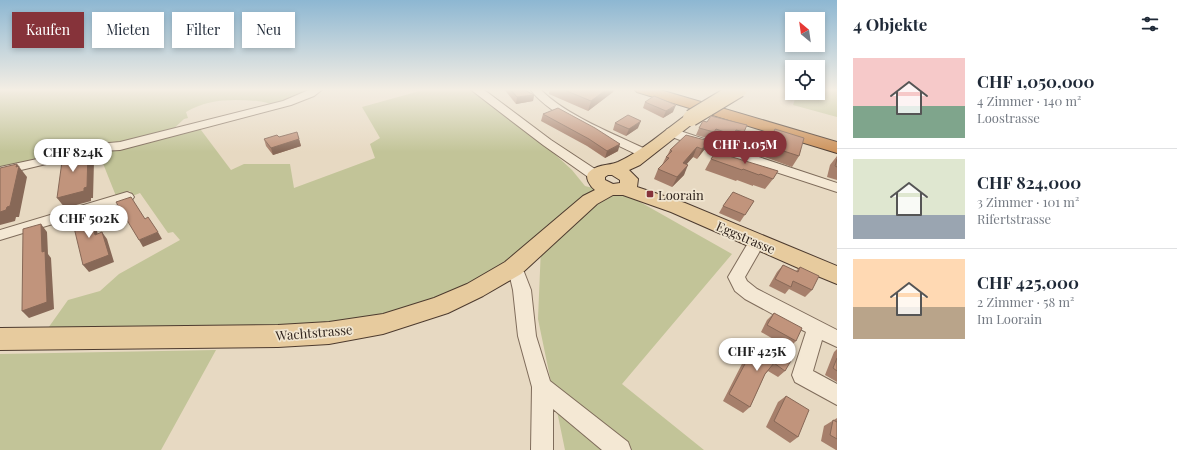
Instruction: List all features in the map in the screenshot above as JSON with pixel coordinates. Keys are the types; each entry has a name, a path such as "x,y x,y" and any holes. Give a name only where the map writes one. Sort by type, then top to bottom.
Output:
{"highway":[{"path":"711,110 837,148"},
{"path":"732,110 837,141"}],"main road":[{"name":"Wachtstrasse","path":"0,339 278,336 329,333 383,324 440,306 475,290 507,271 532,252 615,177 671,132 704,110"},
{"name":"Eggstrasse","path":"615,177 656,198 837,276"}],"street":[{"path":"0,171 92,151 99,148 120,146 260,110"},
{"name":"Eggstrasse","path":"505,110 550,145 574,160 615,177"},
{"path":"562,110 592,127 615,177"},
{"path":"671,132 837,188"},
{"path":"0,234 127,197"},
{"path":"757,242 736,277 741,286 750,294 837,339"},
{"path":"518,277 522,290 527,336 542,387 542,450"},
{"path":"816,329 802,375 837,395"},
{"path":"542,387 620,450"}],"green space":[{"path":"0,110 190,110 186,112 188,118 184,119 170,132 0,169"},
{"path":"364,110 507,110 572,170 585,186 633,198 732,254 622,384 704,450 565,450 538,319 541,247 526,243 520,254 478,282 415,309 339,326 46,331 68,300 100,291 119,274 180,240 173,232 168,233 140,193 130,197 130,191 116,196 98,151 198,126 231,170 244,164 290,164 294,188 375,158 370,144 380,138"},
{"path":"811,110 837,110 837,117"},
{"path":"216,350 161,450 0,450 0,354"}],"building":[{"path":"553,110 562,110 595,128 620,144 607,151 589,139 543,114"},
{"path":"628,115 641,121 629,129 615,123"},
{"path":"711,116 747,125 744,132 736,130 733,135 716,129 714,132 699,128 703,121 707,122"},
{"path":"775,129 804,138 799,156 768,146"},
{"path":"297,132 299,139 271,148 264,139 277,135 279,137"},
{"path":"686,135 709,141 702,149 697,147 683,163 688,165 677,177 658,169 669,158 666,157 672,151 670,150"},
{"path":"86,149 86,151 88,151 87,187 84,188 84,191 57,198 63,154"},
{"path":"716,152 778,171 773,179 743,169 742,170 711,159"},
{"path":"17,164 16,167 19,166 10,206 7,207 6,210 0,212 0,168"},
{"path":"733,192 754,201 745,215 723,206"},
{"path":"131,197 145,219 148,217 158,232 139,240 116,202"},
{"path":"88,210 95,235 102,232 109,255 83,265 71,215"},
{"path":"41,224 42,252 45,251 47,302 22,311 23,229"},
{"path":"783,265 798,272 800,267 819,276 812,290 793,281 791,287 775,279"},
{"path":"774,313 802,328 796,341 767,325"},
{"path":"754,347 773,347 792,359 785,371 774,363 765,374 750,407 729,394"},
{"path":"837,358 837,371 833,368"},
{"path":"786,396 809,410 798,437 774,421"},
{"path":"833,420 837,422 837,439 830,435"}],"place":[{"name":"Loorain","path":"650,194"}]}
